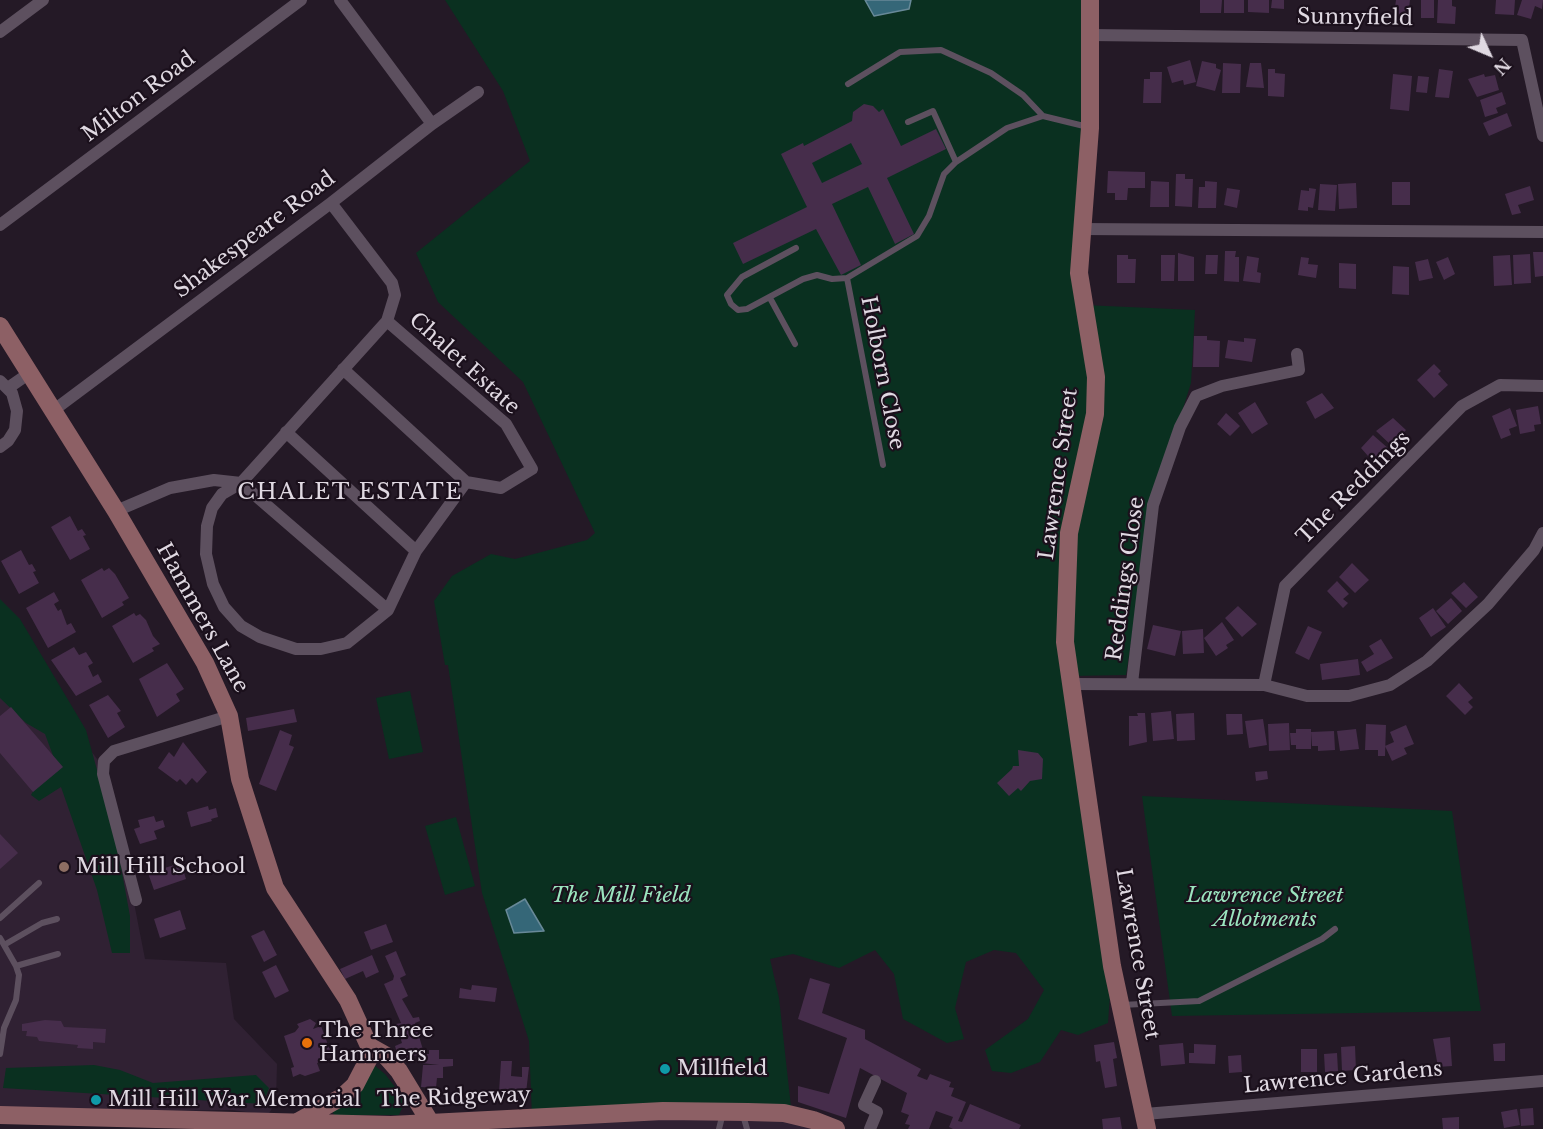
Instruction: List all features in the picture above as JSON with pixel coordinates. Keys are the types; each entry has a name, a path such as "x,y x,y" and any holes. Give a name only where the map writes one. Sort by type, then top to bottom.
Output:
{"main road":[{"name":"Lawrence Street","path":"1090,0 1090,128 1080,229 1079,273 1096,377 1095,414 1069,533 1065,642 1112,966 1146,1121"},
{"name":"Hammers Lane","path":"0,326 31,372 116,511 205,663 229,716 240,779 275,888 348,1000 369,1046 384,1054 399,1071 420,1125"},
{"path":"299,1121 342,1097 355,1085 369,1058 369,1046"},
{"name":"The Ridgeway","path":"6,1120 231,1125 299,1121 391,1127 663,1111 721,1120 744,1120 784,1113 813,1120 836,1129"}],"street":[{"path":"0,32 43,0"},
{"name":"Milton Road","path":"0,225 301,0"},
{"path":"340,0 432,124"},
{"name":"Sunnyfield","path":"1090,35 1522,40 1543,136"},
{"name":"Shakespeare Road","path":"54,410 331,203 432,124 478,92"},
{"name":"Chalet Estate","path":"331,203 392,283 394,295 387,321 241,483 222,494 212,508 207,526 206,554 213,584 225,607 241,626 260,637 296,650 321,649 347,643 388,610 416,551 466,483 501,488 532,469 506,424 387,321"},
{"path":"1080,229 1543,232"},
{"name":"Reddings Close","path":"1131,683 1153,505 1180,427 1197,396 1222,386 1299,370 1297,354"},
{"path":"343,369 466,483"},
{"path":"0,447 8,441 15,429 17,411 4,385 31,372"},
{"name":"The Reddings","path":"1263,685 1285,586 1462,406 1500,385 1543,386"},
{"path":"285,432 416,551"},
{"path":"116,511 170,488 214,480 241,483 388,610"},
{"path":"1072,684 1263,685 1317,696 1349,696 1390,685 1427,661 1488,604 1534,550 1543,533"},
{"path":"136,900 103,774 104,761 114,751 229,716"},
{"path":"870,1129 878,1112 864,1105 875,1081"},
{"name":"Lawrence Gardens","path":"1146,1121 1543,1081"}],"lane":[{"path":"848,84 900,52 940,50 992,72 1023,94 1043,116 1090,128"},
{"path":"908,122 933,111 956,162"},
{"name":"Holborn Close","path":"884,465 847,278 917,236 929,216 944,174 956,162 1007,128 1043,116"},
{"path":"796,248 742,277 727,295 731,304 738,310 747,309 803,279 817,275 832,279 847,278"},
{"path":"770,298 795,344"},
{"path":"0,918 39,883"},
{"path":"0,1054 4,1028 16,1000 19,975 2,942 42,923 57,919"},
{"path":"1122,1005 1199,1001 1322,939 1335,929"},
{"path":"16,966 58,954"}],"shaded area":[{"name":"Mill Hill School","path":"0,629 109,775 145,959 226,963 234,1019 277,1064 276,1102 268,1115 232,1110 0,1114"},
{"path":"723,1112 836,1129 392,1129"}],"green space":[{"name":"The Mill Field","path":"445,0 1088,0 1084,305 1195,310 1191,383 1152,507 1126,675 1071,676 1112,966 1108,1023 1078,1035 1061,1030 1040,1062 1011,1073 992,1071 985,1050 1028,1019 1044,990 1016,953 994,950 966,962 955,1008 964,1039 947,1043 903,1019 894,974 875,950 839,968 793,954 770,959 779,998 792,1116 532,1117 529,1041 482,893 448,665 445,665 434,601 452,576 491,554 515,559 587,540 595,533 523,382 438,302 416,253 530,161 503,91"},
{"path":"0,599 20,619 86,730 115,835 130,916 130,953 112,953 97,890 61,787 39,801 31,795 39,780 58,769 45,734 26,723 0,698"},
{"path":"410,691 423,752 389,759 376,698"},
{"name":"Lawrence Street Allotments","path":"1142,796 1452,811 1481,1011 1172,1016"},
{"path":"456,817 475,886 445,895 425,826"},
{"path":"94,1065 120,1070 153,1083 256,1075 269,1088 263,1104 3,1088 6,1068"},
{"path":"374,1065 385,1074 399,1092 404,1103 399,1115 334,1115 332,1110"}],"water":[{"path":"865,0 911,0 909,9 874,16"},
{"path":"525,899 544,931 514,933 506,910"}],"building":[{"path":"1200,0 1222,0 1221,13 1200,13"},
{"path":"1224,0 1244,0 1244,13 1224,13"},
{"path":"1248,0 1269,0 1269,13 1248,12"},
{"path":"1272,0 1284,0 1284,9 1271,8"},
{"path":"1396,0 1410,0 1408,17 1394,16"},
{"path":"1421,0 1434,0 1434,18 1421,18"},
{"path":"1438,0 1452,0 1452,6 1456,7 1455,24 1437,23"},
{"path":"1496,0 1515,0 1514,15 1495,14"},
{"path":"1522,0 1543,0 1542,9 1535,6 1531,19 1517,15"},
{"path":"1190,60 1196,82 1184,85 1183,80 1172,83 1167,67"},
{"path":"1202,61 1216,64 1216,68 1221,70 1215,91 1196,86"},
{"path":"1223,63 1241,64 1240,93 1222,93"},
{"path":"1250,63 1261,63 1264,88 1246,87"},
{"path":"1268,69 1275,69 1275,73 1285,74 1284,97 1268,96"},
{"path":"1439,69 1453,71 1449,98 1435,97"},
{"path":"1150,72 1162,72 1161,103 1143,103 1144,79 1150,79"},
{"path":"1393,74 1412,76 1409,111 1390,109"},
{"path":"1484,74 1485,77 1495,75 1499,90 1477,97 1468,79"},
{"path":"1418,76 1429,77 1427,93 1416,92"},
{"path":"1502,92 1506,104 1496,108 1498,113 1485,117 1480,100"},
{"path":"864,104 873,106 879,112 883,109 901,146 936,129 946,149 887,178 914,234 895,244 868,187 832,204 861,265 841,275 816,229 743,264 733,243 807,207 781,154 803,143 804,146 852,121 853,112","holes":["851,143 862,164 822,183 812,163"]},
{"path":"1507,113 1512,126 1489,136 1483,123"},
{"path":"1108,171 1145,172 1145,188 1128,188 1127,200 1115,200 1115,193 1107,193"},
{"path":"1176,174 1185,174 1185,179 1193,179 1192,207 1175,206"},
{"path":"1151,181 1169,182 1169,207 1150,207"},
{"path":"1205,181 1217,182 1216,208 1198,208 1199,187 1205,187"},
{"path":"1392,182 1410,182 1410,205 1392,205"},
{"path":"1356,183 1357,208 1339,209 1338,184"},
{"path":"1320,184 1337,185 1335,211 1318,210"},
{"path":"1530,186 1534,200 1518,205 1521,213 1512,215 1505,194"},
{"path":"1227,188 1240,190 1237,208 1224,205"},
{"path":"1309,188 1316,189 1313,208 1308,207 1308,211 1298,210 1301,190 1309,191"},
{"path":"1225,251 1236,251 1235,257 1239,257 1239,282 1224,281"},
{"path":"1533,252 1543,252 1543,276 1535,277"},
{"path":"1178,253 1194,257 1194,281 1178,281"},
{"path":"1530,254 1531,283 1514,284 1513,255"},
{"path":"1117,255 1128,255 1128,259 1136,259 1135,283 1117,283"},
{"path":"1161,255 1175,255 1174,281 1161,281"},
{"path":"1206,255 1218,255 1217,274 1205,274"},
{"path":"1510,255 1512,285 1494,286 1493,256"},
{"path":"1247,256 1259,258 1257,272 1261,273 1260,283 1243,281"},
{"path":"1301,257 1309,258 1308,264 1318,265 1316,278 1298,275"},
{"path":"1448,257 1455,274 1444,280 1436,262"},
{"path":"1428,259 1433,278 1419,281 1415,262"},
{"path":"1339,263 1356,264 1356,289 1339,288"},
{"path":"1393,266 1409,267 1409,295 1392,294"},
{"path":"1194,336 1207,336 1207,340 1220,341 1219,367 1193,367"},
{"path":"1244,338 1256,339 1252,362 1225,358 1228,340 1244,342"},
{"path":"1434,364 1441,371 1438,374 1448,385 1434,398 1417,380"},
{"path":"1322,393 1334,408 1315,419 1306,402"},
{"path":"1255,402 1268,424 1252,434 1238,413"},
{"path":"1538,406 1541,424 1534,425 1535,431 1520,434 1516,410"},
{"path":"1510,408 1517,426 1509,429 1511,435 1501,439 1492,416"},
{"path":"1226,413 1240,426 1230,436 1217,424"},
{"path":"1393,418 1406,430 1392,446 1376,431"},
{"path":"1373,435 1389,449 1375,464 1361,448"},
{"path":"70,516 78,531 82,529 86,535 83,536 90,549 70,560 51,527"},
{"path":"21,550 29,565 32,564 36,571 33,572 39,583 19,594 1,561"},
{"path":"1352,563 1369,580 1355,593 1339,577"},
{"path":"102,568 104,571 109,568 115,574 129,598 122,602 124,605 102,618 81,580"},
{"path":"1337,581 1349,594 1343,599 1348,603 1343,608 1327,591"},
{"path":"1464,582 1478,597 1466,608 1451,593"},
{"path":"54,592 59,601 54,604 58,611 61,609 67,625 71,623 76,632 48,648 26,608"},
{"path":"1451,598 1462,611 1448,624 1436,611"},
{"path":"1238,606 1257,624 1242,637 1225,618"},
{"path":"1433,608 1446,627 1431,637 1419,618"},
{"path":"134,613 136,616 140,614 146,620 153,636 160,644 152,648 154,651 133,663 112,626"},
{"path":"1222,622 1234,640 1226,645 1228,648 1216,656 1204,638"},
{"path":"1153,625 1181,631 1175,656 1147,649"},
{"path":"1308,626 1322,632 1309,660 1295,653"},
{"path":"1203,629 1204,653 1183,654 1182,631"},
{"path":"1381,639 1393,658 1367,672 1361,662 1374,654 1369,646"},
{"path":"74,647 79,655 86,652 93,663 88,666 93,677 98,674 102,682 76,696 51,660"},
{"path":"1358,659 1360,675 1322,680 1320,664"},
{"path":"167,663 184,689 176,694 180,701 157,717 139,679"},
{"path":"1459,683 1473,698 1468,702 1473,707 1465,715 1446,696"},
{"path":"108,695 121,711 117,713 125,727 108,738 89,705"},
{"path":"11,707 63,767 33,792 0,753 0,716"},
{"path":"294,709 297,722 248,731 246,718"},
{"path":"1171,711 1174,739 1153,741 1151,713"},
{"path":"1137,713 1145,713 1147,742 1129,746 1129,716 1138,716"},
{"path":"1194,713 1195,740 1177,741 1176,714"},
{"path":"1226,714 1242,714 1243,734 1227,735"},
{"path":"1263,719 1267,745 1249,748 1245,721"},
{"path":"1289,723 1290,750 1269,751 1268,724"},
{"path":"1366,724 1386,725 1385,756 1378,756 1378,750 1365,750"},
{"path":"1406,725 1414,744 1404,748 1407,754 1392,761 1385,746 1394,742 1390,732"},
{"path":"1296,729 1311,729 1311,749 1296,749 1296,745 1291,745 1290,733 1296,733"},
{"path":"1356,729 1359,749 1340,751 1337,731"},
{"path":"280,730 292,735 289,745 294,747 276,791 259,784"},
{"path":"1334,731 1335,750 1318,751 1318,746 1312,746 1311,732"},
{"path":"183,742 207,772 197,783 192,778 186,785 180,779 177,782 158,768 169,752 174,757"},
{"path":"1018,750 1038,753 1043,759 1042,779 1030,781 1021,791 1018,788 1009,796 997,783 1013,766 1019,766"},
{"path":"1267,771 1268,779 1256,781 1255,772"},
{"path":"208,806 209,810 216,808 218,817 191,827 187,812"},
{"path":"154,816 156,822 163,820 165,827 154,831 157,839 140,844 134,829 140,827 138,820"},
{"path":"0,834 18,853 0,869"},
{"path":"181,863 186,879 154,890 148,873"},
{"path":"180,910 186,929 160,938 154,919"},
{"path":"386,924 393,942 371,950 364,932"},
{"path":"264,930 277,955 264,962 251,936"},
{"path":"396,951 406,975 400,978 408,996 402,999 413,1018 419,1017 420,1021 415,1023 424,1053 407,1058 406,1053 398,1056 395,1046 402,1043 396,1024 401,1023 384,984 393,980 394,976 385,956"},
{"path":"372,955 379,972 366,978 363,971 345,979 340,969"},
{"path":"276,965 289,991 275,998 262,972"},
{"path":"810,978 830,984 822,1013 865,1030 865,1039 921,1069 917,1076 927,1080 930,1074 951,1082 949,1087 954,1088 951,1096 966,1102 958,1121 962,1122 970,1104 1021,1125 1019,1129 953,1129 949,1127 953,1117 936,1111 929,1129 908,1129 910,1125 905,1124 909,1115 901,1112 907,1093 860,1068 846,1118 798,1102 798,1086 829,1094 847,1038 798,1019"},
{"path":"472,985 497,988 495,1002 459,998 460,988 471,990"},
{"name":"The Three Hammers","path":"310,1019 316,1023 313,1029 321,1026 330,1050 323,1052 326,1060 317,1063 320,1071 293,1077 291,1068 294,1067 284,1036 295,1032 299,1027 297,1024"},
{"path":"45,1020 61,1021 64,1027 106,1029 105,1043 93,1042 93,1049 77,1048 78,1045 39,1041 37,1037 26,1036 27,1031 22,1031 22,1024"},
{"path":"1450,1037 1452,1066 1438,1067 1433,1039"},
{"path":"1114,1042 1117,1058 1113,1059 1117,1086 1105,1088 1100,1061 1096,1062 1094,1045"},
{"path":"1183,1043 1185,1064 1161,1066 1159,1045"},
{"path":"1505,1043 1505,1061 1494,1061 1493,1044"},
{"path":"1194,1044 1216,1045 1215,1064 1189,1063 1189,1053 1194,1053"},
{"path":"1355,1046 1356,1070 1342,1071 1341,1047"},
{"path":"1301,1049 1317,1049 1317,1072 1301,1072"},
{"path":"429,1050 439,1050 439,1059 453,1059 453,1066 443,1067 443,1078 437,1078 436,1088 421,1087 423,1065 439,1065 421,1063 421,1054 429,1054"},
{"path":"1337,1053 1338,1071 1325,1072 1324,1054"},
{"path":"1241,1055 1242,1072 1229,1073 1228,1056"},
{"path":"501,1061 512,1061 511,1076 522,1077 522,1067 529,1067 526,1093 499,1092"},
{"path":"1533,1108 1534,1125 1521,1126 1520,1109"},
{"path":"1517,1109 1520,1125 1504,1128 1501,1112"},
{"path":"1120,1117 1122,1129 1103,1129 1102,1119"},
{"path":"1459,1117 1459,1129 1443,1129 1442,1118"}],"place":[{"name":"Mill Hill School","path":"64,867"},
{"name":"The Three Hammers","path":"307,1043"},
{"name":"Millfield","path":"665,1069"},
{"name":"Mill Hill War Memorial","path":"96,1100"}],"district":[{"name":"CHALET ESTATE","path":"350,493"}]}
